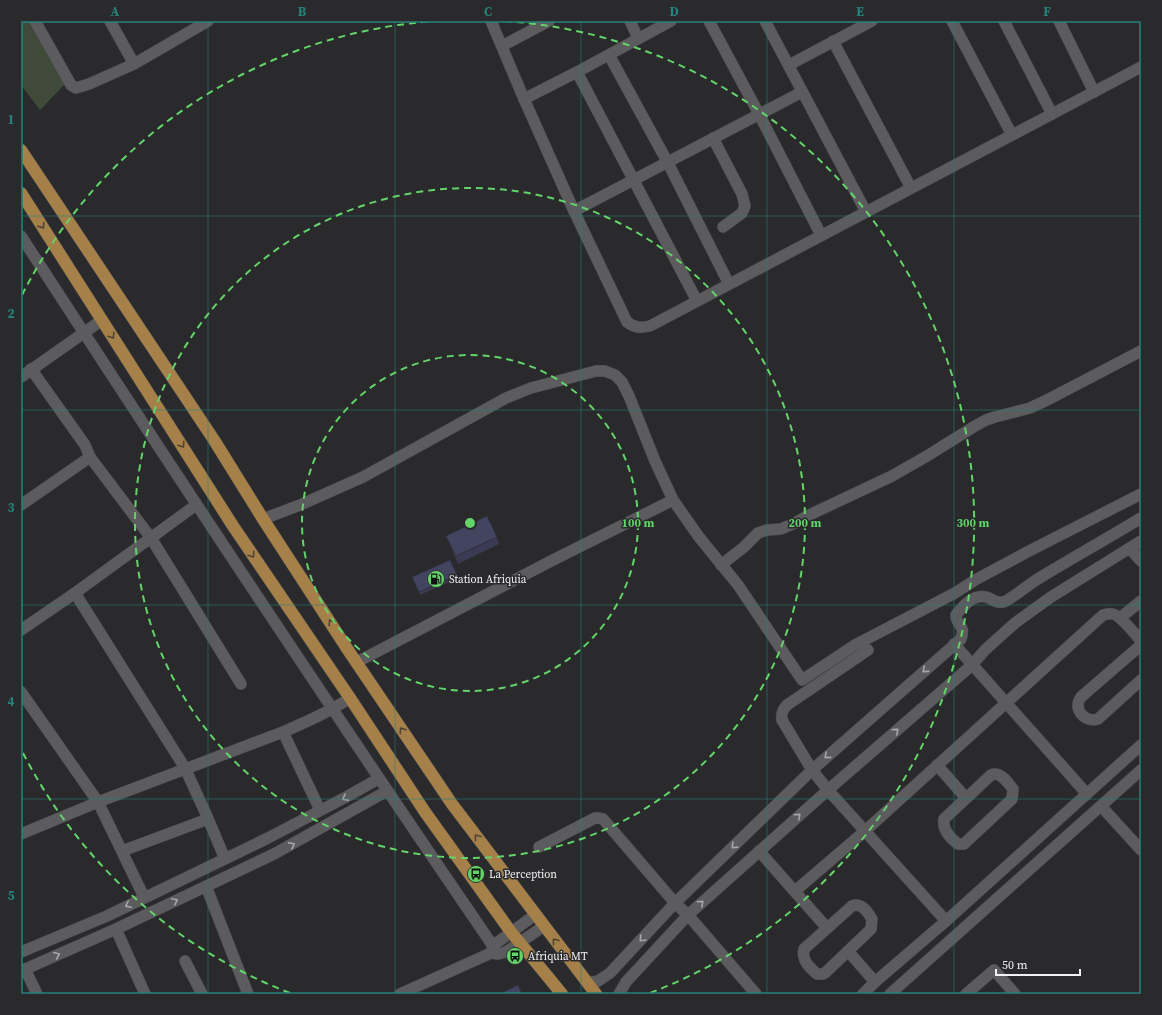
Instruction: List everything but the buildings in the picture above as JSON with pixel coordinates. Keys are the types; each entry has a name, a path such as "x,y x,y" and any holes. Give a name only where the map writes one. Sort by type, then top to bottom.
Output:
{"main road":[{"path":"21,150 214,440 263,519 356,662 452,804 596,994"},
{"path":"21,193 233,526 350,698 421,806 511,932 562,994"}],"street":[{"path":"35,21 71,85 76,88 89,84 134,64 201,23"},
{"path":"110,21 134,64"},
{"path":"491,21 574,211 627,322 632,326 642,327 650,326 1141,67"},
{"path":"502,46 549,21"},
{"path":"630,21 638,38"},
{"path":"524,99 671,21"},
{"path":"709,21 821,235"},
{"path":"765,21 866,212"},
{"path":"789,65 872,21"},
{"path":"952,21 1012,135"},
{"path":"1004,21 1052,114"},
{"path":"1059,21 1094,92"},
{"path":"833,41 911,188"},
{"path":"609,55 668,163 729,284"},
{"path":"577,72 697,301"},
{"path":"574,211 802,92"},
{"path":"713,138 742,194 745,206 742,213 723,227"},
{"path":"21,236 196,505 333,709 494,954 502,953 520,943 544,926"},
{"path":"21,377 102,320"},
{"path":"721,565 744,548 758,533 767,530 781,529 795,523 892,476 986,420 1030,408 1141,351"},
{"path":"31,369 85,445 90,457 151,538 241,684"},
{"path":"263,519 300,506 363,477 506,398 520,392 596,371 605,372 615,375 622,382 673,500 699,537 751,604 802,680 855,645 955,593 975,580 1141,494"},
{"path":"21,505 90,457"},
{"path":"356,662 673,500"},
{"path":"21,630 75,593 196,505"},
{"path":"587,983 593,983 603,979 614,969 675,903 812,770 961,638 963,629 956,619 956,615 973,599 981,597 998,602 1006,601 1041,577 1141,518"},
{"path":"619,994 626,982 688,915 828,790 972,665 1000,636 1051,597 1141,541"},
{"path":"1130,549 1141,561"},
{"path":"75,593 185,768 225,859"},
{"path":"1120,618 1141,600"},
{"path":"795,891 865,831 1103,615 1110,613 1120,618 1141,641"},
{"path":"954,644 1087,794"},
{"path":"1141,644 1081,697 1078,704 1078,709 1086,719 1098,719 1141,680"},
{"path":"868,650 787,705 782,711 781,715 784,724 812,770 828,790 946,921"},
{"path":"21,692 98,802 144,897"},
{"path":"21,834 185,768 303,724 333,709 350,698"},
{"path":"283,732 320,810"},
{"path":"864,994 875,982 946,921 1141,745"},
{"path":"937,765 966,798"},
{"path":"890,994 1141,770"},
{"path":"994,774 1002,776 1013,789 1013,795 1010,802 966,842 960,845 956,843 945,831 943,824 947,816 966,798 994,774"},
{"path":"21,952 107,916 225,859 268,838 378,779"},
{"path":"36,994 23,970 116,929 285,849 387,791"},
{"path":"1101,806 1141,850"},
{"path":"539,847 595,818 603,819 756,994"},
{"path":"122,851 208,819"},
{"path":"760,851 827,928"},
{"path":"206,886 248,994"},
{"path":"858,905 863,907 872,919 871,929 823,974 820,975 815,973 805,961 803,954 804,950 827,928 852,906 858,905"},
{"path":"400,994 492,950 495,944 535,915"},
{"path":"116,929 145,994"},
{"path":"848,951 875,982"},
{"path":"185,961 202,994"},
{"path":"614,969 626,982"},
{"path":"966,994 994,970 1015,994"}],"green space":[{"path":"21,21 31,21 65,84 40,110 21,85"}],"place":[{"name":"Station Afriquia","path":"436,579"},
{"name":"La Perception","path":"476,874"},
{"name":"Afriquia MT","path":"515,956"}]}
